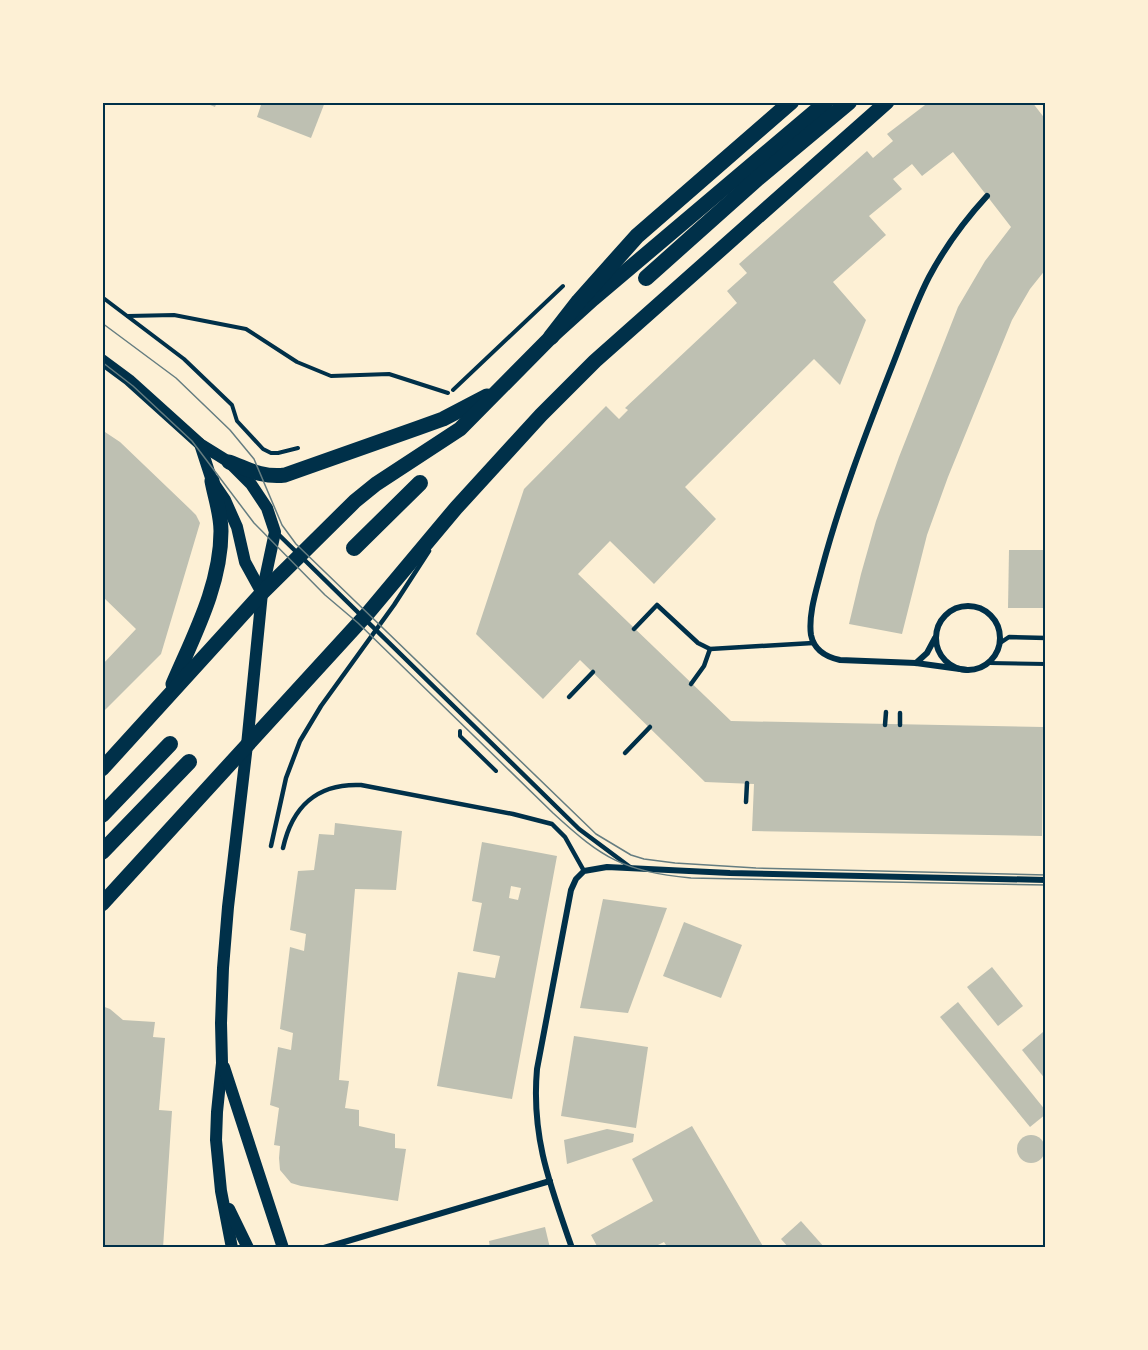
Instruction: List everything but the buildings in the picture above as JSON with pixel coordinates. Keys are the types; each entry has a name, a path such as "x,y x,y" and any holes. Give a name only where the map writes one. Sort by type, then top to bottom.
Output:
{"highway":[{"path":"551,337 597,280 637,236 791,102"},
{"path":"646,278 758,178 849,102"},
{"path":"354,548 420,483"},
{"path":"102,815 170,744"},
{"path":"102,852 189,762"}],"main road":[{"path":"102,769 262,593 341,515 376,484 460,429 551,337 826,102"},
{"path":"102,904 363,618 456,508 542,415 595,361 887,102"},
{"path":"102,360 129,380 200,444 229,462 261,474 285,475 443,419 495,392"},
{"path":"169,695 208,601 220,558 221,528 212,481 200,444"},
{"path":"229,462 267,508 275,532 262,593 227,917 221,1023 222,1063 216,1112 216,1140 221,1191 232,1248"},
{"path":"212,481 225,500 237,527 245,562 262,593"},
{"path":"222,1063 283,1248"},
{"path":"221,1191 249,1248"}],"street":[{"path":"916,663 927,653 942,621 959,608 969,606 980,608 996,622 1000,632 1000,643 996,654 989,663 979,668 967,670 916,663 840,660 828,657 813,643 811,626 816,588 849,478 928,279 946,247 987,196"},
{"path":"937,631 939,652 946,662 956,668 967,670"},
{"path":"572,1248 540,1147 535,1093 537,1069 571,890 576,879 584,871 607,867 730,873 1046,880"},
{"path":"324,1248 550,1181"}],"lane":[{"path":"271,846 286,778 300,741 326,699 377,630 456,508"},
{"path":"275,532 579,829 632,869"},
{"path":"634,629 657,605 698,643 710,649 813,643"},
{"path":"1000,643 1009,637 1046,638"},
{"path":"691,684 704,666 710,649"},
{"path":"569,697 593,672"},
{"path":"885,725 886,712"},
{"path":"900,713 900,725"},
{"path":"625,753 650,727"},
{"path":"747,783 747,802"},
{"path":"283,848 290,824 302,806 329,788 346,784 361,785 513,814 552,824 565,837 584,871"}],"path":[{"path":"442,398 449,394 569,280"},
{"path":"102,297 184,359 232,405 237,421 263,449 271,453 278,453 299,447"},
{"path":"127,316 174,315 246,329 297,362 331,376 389,374 449,394"},
{"path":"989,663 1046,664"}],"tram line":[{"path":"102,323 176,378 230,430 254,459 282,525 296,544 596,834 631,855 675,863 756,868 1046,875"},
{"path":"102,362 133,386 192,441 254,523 325,595 358,623 570,829 615,860 648,871 691,878 1046,885"}]}
